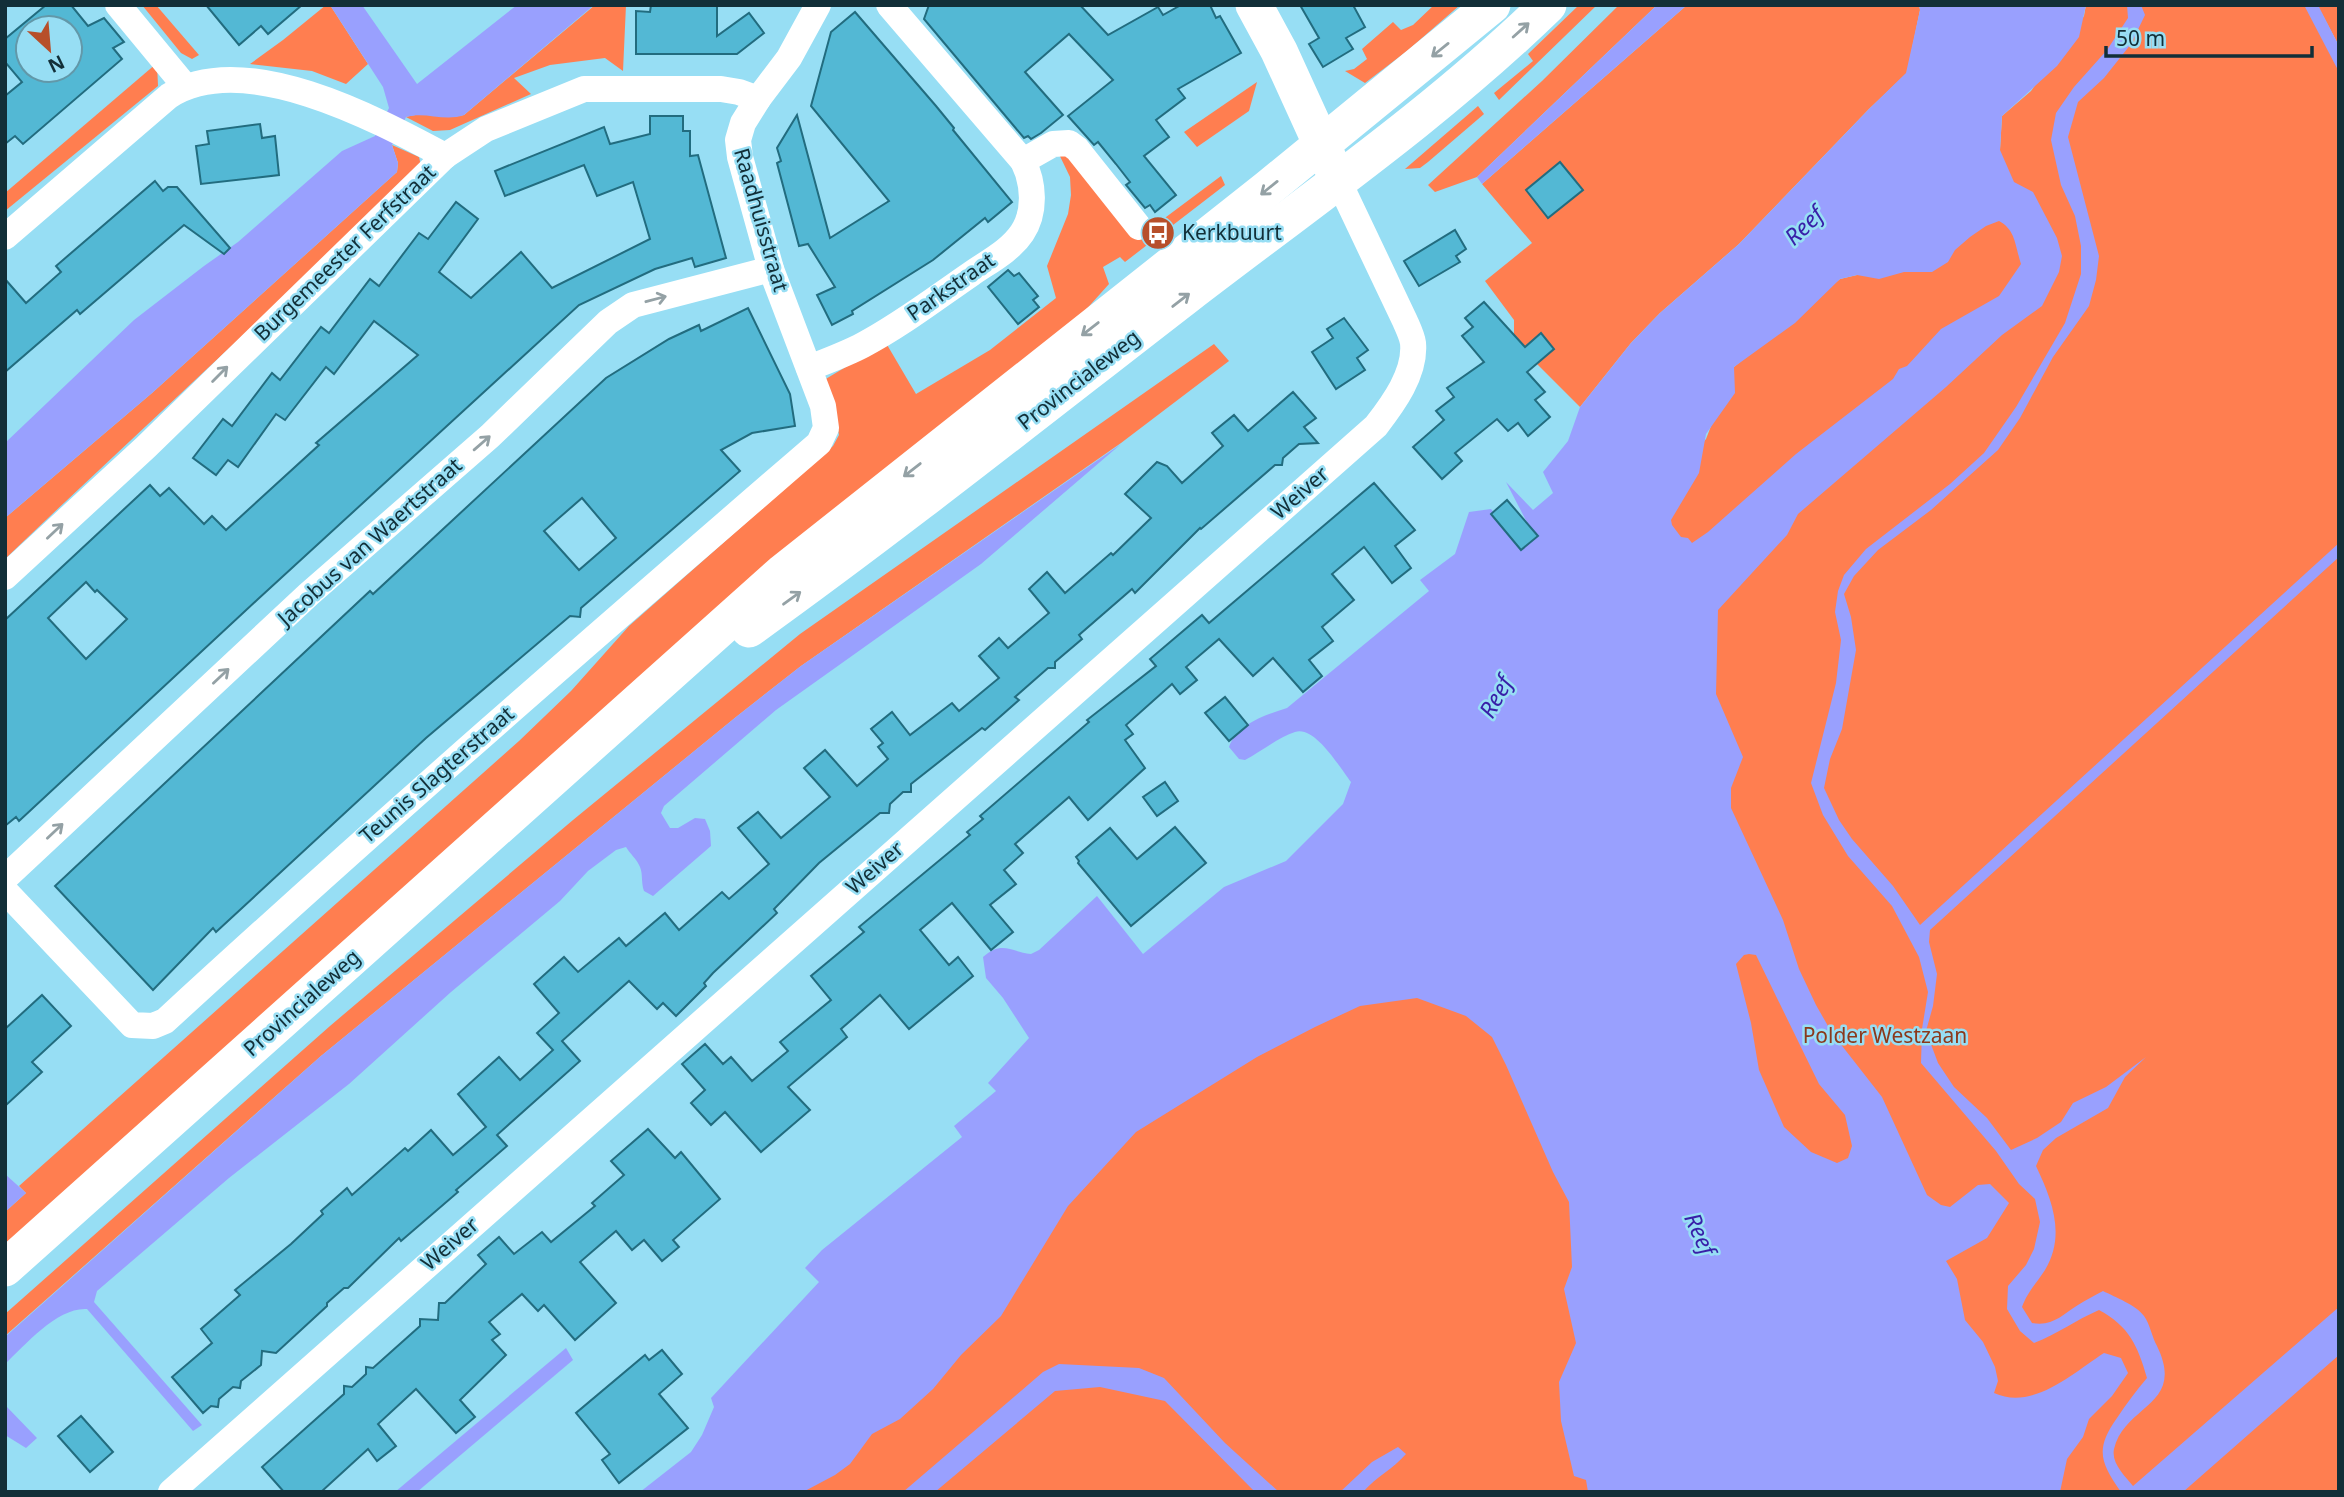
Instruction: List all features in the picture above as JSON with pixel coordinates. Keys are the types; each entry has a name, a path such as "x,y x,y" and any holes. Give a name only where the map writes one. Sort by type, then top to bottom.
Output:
{"main road":[{"path":"1254,5 1279,51 1338,180"},
{"name":"Provincialeweg","path":"5,1268 782,573 1322,145 1492,5"},
{"name":"Provincialeweg","path":"598,738 931,494 1338,180 1488,59 1548,5"}],"street":[{"path":"118,5 185,86"},
{"name":"Raadhuisstraat","path":"809,368 771,269 738,140 743,123 789,58 818,5"},
{"name":"Parkstraat","path":"809,368 881,335 1014,242 1022,232 1032,204 1028,170 1023,161 889,5"},
{"path":"5,237 169,96 185,86 217,81 250,82 296,90 373,118 445,156"},
{"name":"Burgemeester Ferfstraat","path":"5,577 146,447 445,156 486,129 584,89 721,89 758,99"},
{"path":"1023,161 1053,144 1069,143 1077,149 1139,227"},
{"name":"Weiver","path":"171,1492 1376,426 1394,402 1404,381 1412,358 1413,343 1338,180"},
{"name":"Jacobus van Waertstraat","path":"5,878 319,585 490,436 608,322 633,305 771,269"},
{"name":"Teunis Slagterstraat","path":"5,891 132,1026 153,1026 164,1021 480,736 819,443 824,436 826,418 809,368"}],"green space":[{"path":"142,5 156,5 199,55 192,59 181,53"},
{"path":"326,5 330,5 368,64 346,84 312,71 250,64 283,40"},
{"path":"595,5 626,5 623,71 605,58 550,65 514,78 531,94 450,130 433,131 406,117 464,115"},
{"path":"1434,5 1460,5 1365,83 1345,71 1354,69 1367,59 1362,49 1393,22 1401,30 1413,25"},
{"path":"1579,5 1597,5 1499,100 1494,93 1533,61 1528,54"},
{"path":"1619,5 1657,5 1477,177 1435,192 1428,185 1542,81"},
{"path":"1687,5 1919,5 1920,10 1907,73 1739,244 1660,313 1631,343 1580,407 1514,341 1514,320 1485,281 1532,243 1482,184"},
{"name":"Polder Westzaan","path":"2086,5 2339,5 2339,46 2320,10 2339,51 2339,1492 776,1492 1063,1198 1706,439 1734,367 1840,279 1857,275 2000,150 2002,116 2031,91 2084,16"},
{"path":"157,63 158,86 5,211 5,193"},
{"path":"1257,82 1249,111 1197,147 1184,132"},
{"path":"1478,106 1484,114 1420,168 1405,169"},
{"path":"392,145 419,157 421,166 5,559 5,518 152,393 397,172 398,163"},
{"path":"1057,150 1066,151 1150,229 1221,176 1225,185 1125,262 1120,257 1103,267 1109,284 1074,323 5,1249 5,1212 26,1193 19,1186 519,741 571,691 629,626 833,446 839,435 824,380 886,343 916,394 990,350 1056,298 1047,266 1068,214 1071,195 1070,177"},
{"path":"1214,344 1229,361 1121,443 801,666 736,717 321,1056 5,1336 5,1314 330,1026 573,820 800,634"}],"water":[{"path":"330,5 362,5 417,84 517,5 594,5 464,115 406,117 392,145 398,163 397,172 152,393 5,518 5,443 134,320 238,242 342,151 375,136 389,108 383,87"},
{"path":"1657,5 1687,5 1482,184 1477,177"},
{"name":"Reef","path":"1919,5 2086,5 2079,37 2057,66 2002,116 2000,150 2014,182 2033,192 2057,238 2062,256 2059,272 2042,306 2002,335 1946,387 1798,514 1787,535 1718,610 1716,694 1743,757 1731,788 1731,808 1783,920 1799,969 1832,1033 1882,1097 1927,1195 1941,1205 1950,1207 1978,1185 1990,1184 2009,1203 1987,1238 1946,1261 1957,1279 1965,1320 1983,1342 1995,1367 1998,1381 1994,1393 2009,1397 2038,1394 2104,1353 2121,1358 2128,1373 2112,1396 2089,1419 2083,1437 2067,1459 2060,1492 1588,1492 1586,1480 1574,1476 1561,1421 1559,1382 1576,1343 1564,1289 1572,1267 1569,1202 1492,1037 1466,1016 1417,998 1360,1006 1315,1027 1257,1057 1136,1132 1068,1206 1001,1316 961,1355 933,1389 900,1419 872,1434 850,1464 835,1475 803,1492 640,1492 691,1452 714,1407 711,1398 819,1282 805,1268 822,1250 962,1137 954,1126 996,1091 988,1083 1029,1038 1003,998 986,978 983,957 1001,948 1031,954 1039,950 1097,896 1143,954 1224,887 1286,861 1343,804 1351,782 1326,749 1311,735 1303,732 1289,734 1245,760 1239,759 1229,747 1233,739 1245,726 1287,708 1429,591 1420,580 1455,554 1469,512 1491,509 1522,547 1533,534 1506,482 1533,510 1553,493 1543,472 1568,441 1580,407 1631,343 1660,313 1739,244 1906,73","holes":["1999,221 2012,234 2021,264 1999,296 1941,329 1907,366 1899,369 1893,379 1796,454 1708,532 1692,543 1688,538 1681,537 1671,520 1699,473 1706,434 1735,393 1734,367 1795,323 1840,279 1857,275 1879,279 1904,272 1932,272 1948,262 1955,250 1970,237","1744,955 1756,955 1819,1084 1845,1115 1852,1146 1848,1158 1837,1163 1811,1152 1784,1127 1759,1070 1751,1023 1736,964"]},
{"path":"2127,5 2141,5 2145,15 2131,44 2104,78 2078,102 2068,137 2099,256 2089,306 2053,357 2020,418 1998,450 1931,510 1878,550 1854,576 1844,594 1856,650 1842,729 1830,759 1824,788 1839,820 1852,839 1893,886 1920,925 2339,543 2339,557 1930,930 1929,942 1937,974 1933,1006 1926,1031 1938,1063 1954,1087 1987,1118 2011,1150 2037,1138 2061,1122 2073,1103 2106,1087 2146,1057 2125,1077 2108,1108 2056,1138 2043,1150 2036,1166 2051,1205 2056,1231 2055,1244 2045,1270 2022,1307 2032,1323 2045,1323 2103,1291 2131,1305 2146,1319 2164,1366 2164,1381 2159,1393 2120,1434 2114,1449 2117,1464 2133,1486 2339,1307 2339,1355 2183,1492 2121,1492 2105,1464 2105,1438 2147,1378 2136,1347 2125,1330 2099,1310 2034,1343 2020,1331 2007,1309 2008,1286 2026,1265 2034,1249 2040,1222 2035,1199 2019,1184 1996,1151 1921,1063 1922,1029 1928,992 1919,957 1892,906 1848,856 1823,815 1811,783 1836,683 1841,640 1835,612 1844,575 1866,549 1950,484 1984,453 2016,407 2065,323 2081,274 2081,246 2075,216 2061,185 2051,140 2056,113 2074,87 2107,50 2128,18"},
{"path":"2304,5 2318,5 2339,46 2339,72"},
{"path":"1121,444 981,564 776,710 664,806 661,813 670,828 678,828 695,818 705,819 710,831 711,846 653,896 644,891 640,867 626,847 616,850 588,871 560,901 451,992 349,1084 229,1178 97,1291 94,1302 202,1425 193,1431 87,1309 76,1310 54,1320 5,1364 5,1337 321,1056 801,666"},
{"path":"5,1174 26,1193 5,1212"},
{"path":"566,1348 573,1360 417,1492 395,1492"},
{"path":"1059,1364 1139,1368 1164,1378 1225,1443 1279,1492 1255,1492 1165,1401 1100,1387 1055,1391 935,1492 903,1492 1043,1372"},
{"path":"5,1405 37,1438 26,1448 5,1435"},
{"path":"1398,1447 1406,1454 1363,1492 1340,1492 1372,1462"}],"building":[{"path":"46,5 71,5 78,14 35,14"},
{"path":"206,5 302,5 268,34 261,26 239,45"},
{"path":"651,5 717,5 717,36 749,13 764,33 737,54 636,54 636,11 650,12"},
{"path":"929,5 1080,5 1108,35 1158,7 1163,15 1181,5 1210,5 1216,18 1220,16 1241,53 1178,89 1185,98 1156,120 1169,137 1144,156 1176,195 1155,212 1150,205 1145,208 1126,185 1130,182 1098,142 1094,145 1068,116 1113,80 1069,34 1025,72 1063,115 1031,139 1028,136 1024,138 924,19"},
{"path":"1300,5 1353,5 1365,27 1346,38 1353,49 1323,67 1309,44 1319,38"},
{"path":"855,12 936,106 1012,202 988,222 985,218 933,260 852,311 853,314 832,325 817,295 835,287 808,244 799,246 777,163 781,161 777,148 797,115 830,238 889,201 811,106 831,32"},
{"path":"104,18 124,42 113,48 122,59 23,144 15,136 5,144 5,96 20,84 84,84 84,21 88,26"},
{"path":"14,32 14,73 5,62 5,39"},
{"path":"650,116 683,116 683,131 690,131 690,156 698,155 726,258 695,267 692,258 655,269 579,305 19,821 16,817 5,826 5,620 150,485 160,496 169,488 204,524 212,516 226,530 319,445 316,443 418,355 374,321 334,374 326,367 285,420 276,414 238,467 228,460 216,475 193,458 223,419 232,426 272,373 280,380 321,327 329,333 370,279 379,286 419,233 428,239 456,202 478,219 439,272 471,298 521,252 552,288 650,239 633,182 597,196 584,165 505,196 495,171 604,127 610,144 650,134","holes":["86,582 95,592 97,590 127,619 86,659 48,618"]},
{"path":"260,124 262,138 275,136 279,175 201,184 196,146 209,144 207,131"},
{"path":"1560,162 1583,190 1548,218 1526,190"},
{"path":"155,181 163,191 168,187 177,187 230,248 224,254 184,225 80,314 77,310 5,372 5,279 26,303 61,272 56,266"},
{"path":"1455,230 1466,249 1456,256 1460,262 1419,286 1404,261"},
{"path":"1008,270 1014,276 1019,273 1038,296 1033,300 1039,307 1018,324 988,287"},
{"path":"1484,302 1525,347 1541,333 1554,349 1527,372 1545,392 1535,400 1550,417 1528,436 1518,423 1508,431 1497,419 1455,453 1462,461 1442,479 1413,447 1444,420 1436,411 1454,397 1447,388 1484,362 1462,336 1473,327 1465,318"},
{"path":"748,308 790,394 795,426 752,433 721,450 740,471 581,608 580,617 570,616 426,738 216,932 213,928 153,990 55,886 370,591 373,594 606,378 669,339 699,325 701,331","holes":["582,498 616,538 579,570 544,531"]},
{"path":"1344,318 1368,350 1357,358 1365,370 1336,389 1312,352 1333,338 1327,329"},
{"path":"1293,392 1316,418 1304,427 1318,443 1299,444 1283,458 1282,465 1275,465 1200,528 1135,593 1132,589 1079,635 1082,639 1055,662 1055,668 1048,668 1015,697 1019,700 985,730 982,728 911,784 911,792 903,792 890,804 889,813 880,813 819,863 774,909 777,913 713,973 704,983 706,986 676,1016 663,1003 657,1009 629,981 562,1041 580,1061 497,1135 507,1146 401,1241 399,1238 276,1353 262,1351 261,1365 241,1381 240,1388 233,1387 219,1399 218,1407 211,1406 203,1413 172,1377 212,1343 201,1329 240,1295 235,1290 291,1244 323,1214 321,1211 347,1188 352,1195 405,1148 408,1151 431,1130 453,1155 486,1127 458,1094 499,1057 520,1080 553,1050 537,1033 559,1013 534,984 564,957 578,972 619,938 626,946 665,913 679,930 722,892 729,899 769,864 738,828 758,812 781,838 830,797 804,768 825,750 857,786 888,759 878,747 883,743 871,729 892,712 910,735 952,703 959,711 999,678 979,656 999,638 1008,648 1049,613 1029,589 1047,572 1065,593 1111,553 1113,555 1151,518 1125,494 1157,462 1167,466 1182,483 1223,446 1212,433 1234,415 1248,431"},
{"path":"1374,483 1415,530 1395,546 1411,568 1392,583 1364,547 1332,574 1354,600 1322,627 1333,641 1309,660 1322,676 1303,692 1273,658 1253,676 1219,639 1186,667 1197,680 1180,694 1172,684 1126,725 1133,734 1125,740 1145,768 1088,820 1069,797 1015,844 1023,853 1004,870 1016,884 990,905 1013,932 991,950 952,903 920,930 949,965 958,957 973,976 909,1029 880,995 841,1029 847,1037 788,1087 810,1110 761,1152 725,1112 711,1125 691,1103 705,1090 682,1064 705,1044 723,1064 731,1057 752,1081 788,1051 780,1042 831,1000 811,976 864,932 859,927 970,835 967,832 983,819 980,816 1089,722 1087,720 1156,666 1150,659 1202,615 1209,623"},
{"path":"1507,500 1538,536 1521,550 1491,514"},
{"path":"1225,697 1248,725 1229,741 1205,713"},
{"path":"1165,782 1178,801 1157,816 1143,797"},
{"path":"1175,827 1206,863 1131,926 1078,863 1076,857 1110,828 1137,859"},
{"path":"42,995 71,1026 32,1062 42,1072 5,1106 5,1029"},
{"path":"648,1129 675,1158 681,1152 720,1199 673,1240 679,1247 662,1261 644,1240 632,1250 616,1231 580,1262 616,1303 575,1340 544,1305 538,1311 522,1294 489,1322 500,1334 492,1340 506,1355 460,1400 475,1417 456,1433 416,1389 378,1424 396,1446 377,1461 368,1449 321,1492 284,1492 262,1467 344,1394 344,1386 352,1387 366,1374 366,1367 373,1368 420,1326 420,1319 438,1320 439,1303 445,1303 486,1264 478,1255 499,1237 514,1254 542,1232 551,1242 595,1206 592,1203 624,1175 611,1161"},
{"path":"662,1350 682,1374 659,1394 688,1428 619,1483 602,1460 610,1454 576,1413 645,1355 649,1360"},
{"path":"81,1416 113,1452 90,1472 58,1436"}],"place":[{"name":"Kerkbuurt","path":"1158,233"}]}
